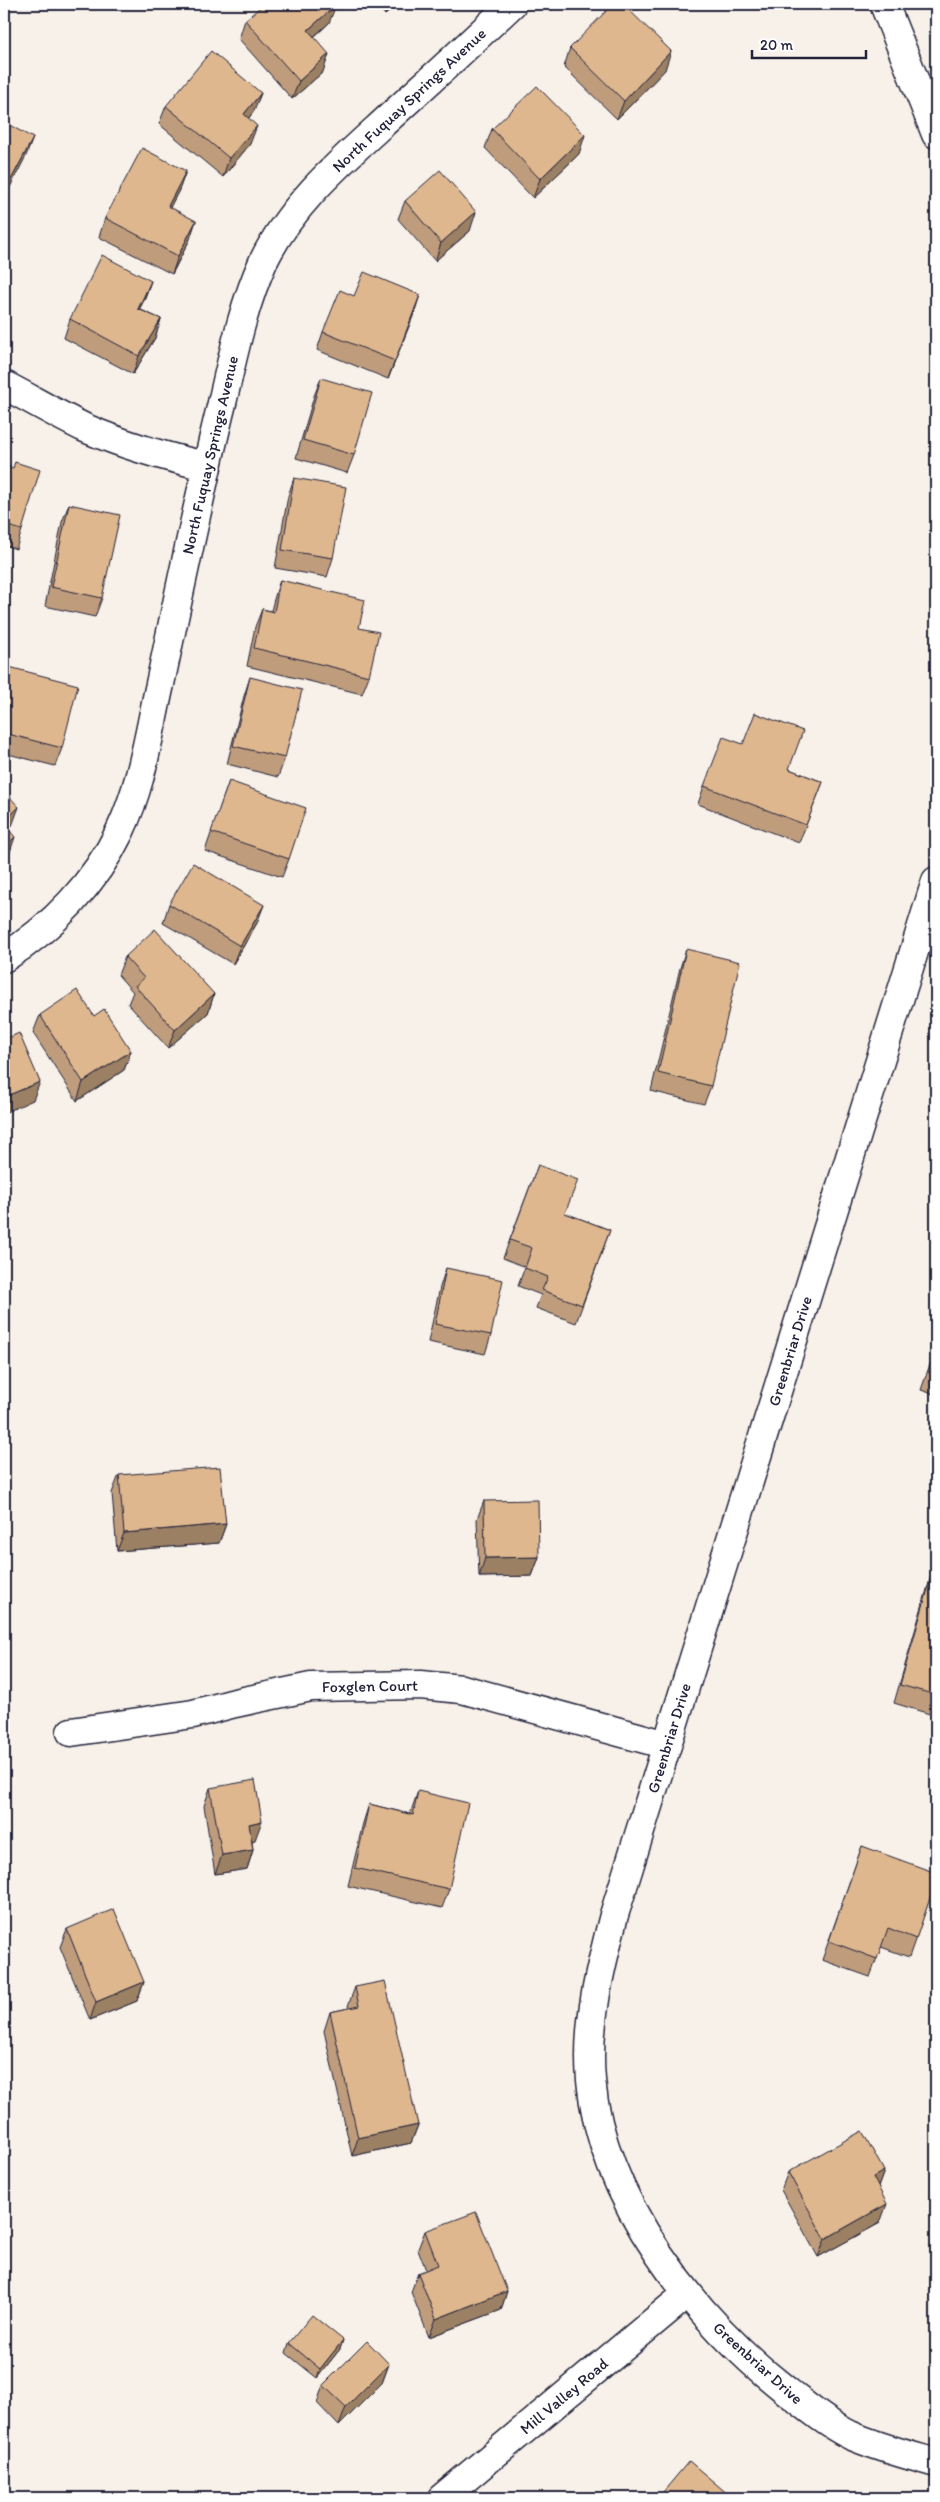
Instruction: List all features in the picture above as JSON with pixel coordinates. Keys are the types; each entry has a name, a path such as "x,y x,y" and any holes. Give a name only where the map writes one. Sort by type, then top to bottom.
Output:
{"street":[{"name":"North Fuquay Springs Avenue","path":"4,958 27,943 79,894 100,867 121,830 139,780 206,466 250,298 264,262 298,206 329,173 512,4"},
{"path":"884,4 936,134"},
{"path":"4,385 85,428 166,457 206,466"},
{"name":"Greenbriar Drive","path":"936,881 614,1916 597,1982 592,2028 591,2080 600,2124 616,2173 637,2219 687,2294 730,2342 770,2378 813,2411 850,2434 936,2464"},
{"name":"Foxglen Court","path":"71,1732 193,1714 235,1702 311,1687 373,1684 420,1685 462,1689 667,1745"},
{"name":"Mill Valley Road","path":"442,2498 687,2294"}],"building":[{"path":"264,4 336,5 308,30 329,54 299,81 245,20"},
{"path":"613,4 623,4 671,51 624,101 570,48"},
{"path":"211,51 261,93 244,114 257,126 229,158 166,106"},
{"path":"537,86 585,135 540,179 492,129"},
{"path":"4,122 33,138 4,193"},
{"path":"142,148 186,171 168,206 196,221 178,256 105,218"},
{"path":"440,170 476,212 441,243 405,201"},
{"path":"102,255 151,281 138,309 161,319 139,356 70,319"},
{"path":"364,272 420,295 395,361 323,332 340,290 354,296"},
{"path":"321,378 372,393 354,455 303,440"},
{"path":"15,462 40,470 22,530 4,525 4,465 13,468"},
{"path":"294,478 346,487 333,558 282,550"},
{"path":"69,504 120,515 102,598 51,587"},
{"path":"280,580 365,600 359,628 379,632 369,676 254,648 262,609 274,612"},
{"path":"9,667 78,685 62,748 4,733 4,690"},
{"path":"250,677 302,690 285,758 233,746"},
{"path":"755,713 803,731 789,769 823,782 806,825 704,786 723,737 743,744"},
{"path":"229,781 306,808 289,859 211,832"},
{"path":"4,791 19,807 4,821"},
{"path":"4,824 15,837 4,847"},
{"path":"193,863 264,905 240,946 169,904"},
{"path":"155,929 214,994 175,1030 135,986 144,978 125,957"},
{"path":"686,949 740,962 711,1086 658,1073"},
{"path":"77,990 94,1016 104,1009 131,1051 83,1082 40,1015"},
{"path":"19,1033 40,1082 4,1097 4,1040"},
{"path":"538,1165 578,1180 565,1213 610,1230 582,1305 542,1290 548,1277 525,1268 532,1248 510,1240"},
{"path":"446,1268 503,1280 491,1335 435,1324"},
{"path":"936,1348 936,1375 928,1372"},
{"path":"220,1467 226,1524 124,1533 119,1475"},
{"path":"538,1500 539,1557 485,1558 484,1501"},
{"path":"936,1562 936,1695 900,1685"},
{"path":"255,1780 262,1821 249,1824 253,1850 222,1855 210,1788"},
{"path":"418,1791 468,1803 449,1889 355,1868 369,1804 413,1815"},
{"path":"862,1846 936,1873 936,1881 916,1939 888,1928 877,1959 829,1941"},
{"path":"114,1909 144,1982 96,2002 67,1929"},
{"path":"385,1981 418,2125 358,2138 330,2012 359,2006 355,1987"},
{"path":"862,2131 884,2171 873,2177 887,2204 825,2239 788,2172"},
{"path":"476,2212 507,2291 436,2319 418,2273 438,2265 425,2231"},
{"path":"312,2315 343,2340 320,2369 289,2343"},
{"path":"367,2341 389,2364 346,2407 323,2385"},
{"path":"689,2461 729,2495 726,2498 658,2498"}]}
